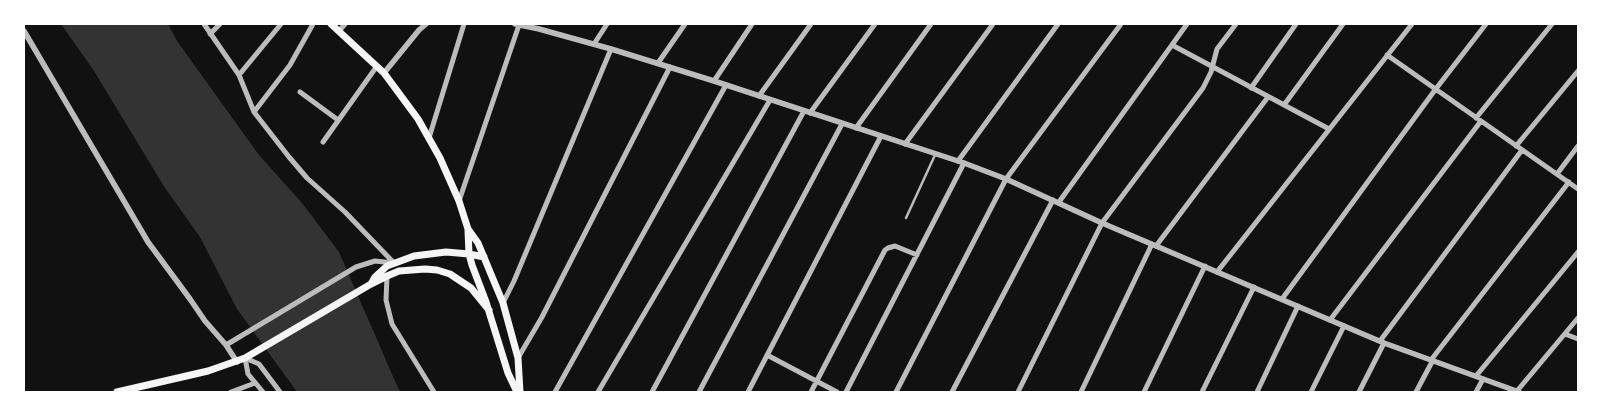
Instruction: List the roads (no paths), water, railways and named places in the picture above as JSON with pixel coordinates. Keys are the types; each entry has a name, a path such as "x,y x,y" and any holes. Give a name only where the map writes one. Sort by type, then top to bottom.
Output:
{"main road":[{"path":"331,24 384,73 403,97 440,158 459,201 468,229 469,254 476,278 489,310 508,373 518,392"},
{"path":"468,229 478,243 503,302 518,358 518,392"},
{"path":"371,284 380,271 394,263 414,256 446,252 484,257"},
{"path":"117,392 208,371 237,362 363,288 399,271 418,269 438,270 450,274 471,288 489,310"}],"street":[{"path":"204,24 238,75 254,112 289,157 307,178 345,212 394,263"},
{"path":"210,34 220,24"},
{"path":"238,75 280,24"},
{"path":"254,112 290,65 314,24"},
{"path":"339,31 345,24"},
{"path":"384,73 426,24"},
{"path":"429,138 464,24"},
{"path":"459,201 517,24 541,26 961,162 1006,179 1102,223 1382,342 1518,392 1578,318"},
{"path":"594,44 607,24"},
{"path":"658,63 684,24"},
{"path":"714,81 752,24"},
{"path":"759,96 811,24"},
{"path":"652,392 807,112 875,24"},
{"path":"856,128 931,24"},
{"path":"905,144 993,24"},
{"path":"846,392 917,255 961,162 1058,24"},
{"path":"896,392 1006,179 1121,24"},
{"path":"952,392 1056,201 1187,24"},
{"path":"1018,392 1102,223 1203,88 1217,49 1236,24"},
{"path":"1251,88 1296,24"},
{"path":"1284,106 1343,24"},
{"path":"1217,272 1412,24"},
{"path":"1282,299 1435,90 1486,24"},
{"path":"1476,118 1552,24"},
{"path":"24,31 148,242 204,321 226,345 237,362"},
{"path":"1172,45 1329,129"},
{"path":"503,302 514,281 611,49"},
{"path":"1387,55 1578,189"},
{"path":"323,142 377,66"},
{"path":"518,358 547,308 670,67"},
{"path":"1516,146 1578,71"},
{"path":"555,392 726,85"},
{"path":"300,92 338,120"},
{"path":"1082,392 1154,245 1268,97"},
{"path":"598,392 770,100"},
{"path":"1330,320 1482,121"},
{"path":"699,392 842,124"},
{"path":"748,392 881,136"},
{"path":"1557,174 1578,146"},
{"path":"1359,392 1382,342 1522,150"},
{"path":"1416,392 1432,360 1569,182"},
{"path":"811,392 885,250 895,246 917,255"},
{"path":"1476,376 1578,252"},
{"path":"226,345 356,267 375,261 394,263"},
{"path":"1144,392 1205,266"},
{"path":"386,276 386,300 392,324 434,392"},
{"path":"1202,392 1254,287"},
{"path":"1256,392 1298,306"},
{"path":"1311,392 1344,326"},
{"path":"1565,334 1578,339"},
{"path":"767,355 837,392"},
{"path":"245,358 248,374 263,392"},
{"path":"245,358 259,364 280,392"},
{"path":"1476,392 1483,379"},
{"path":"230,392 255,383"}],"lane":[{"path":"906,218 936,154"}]}
